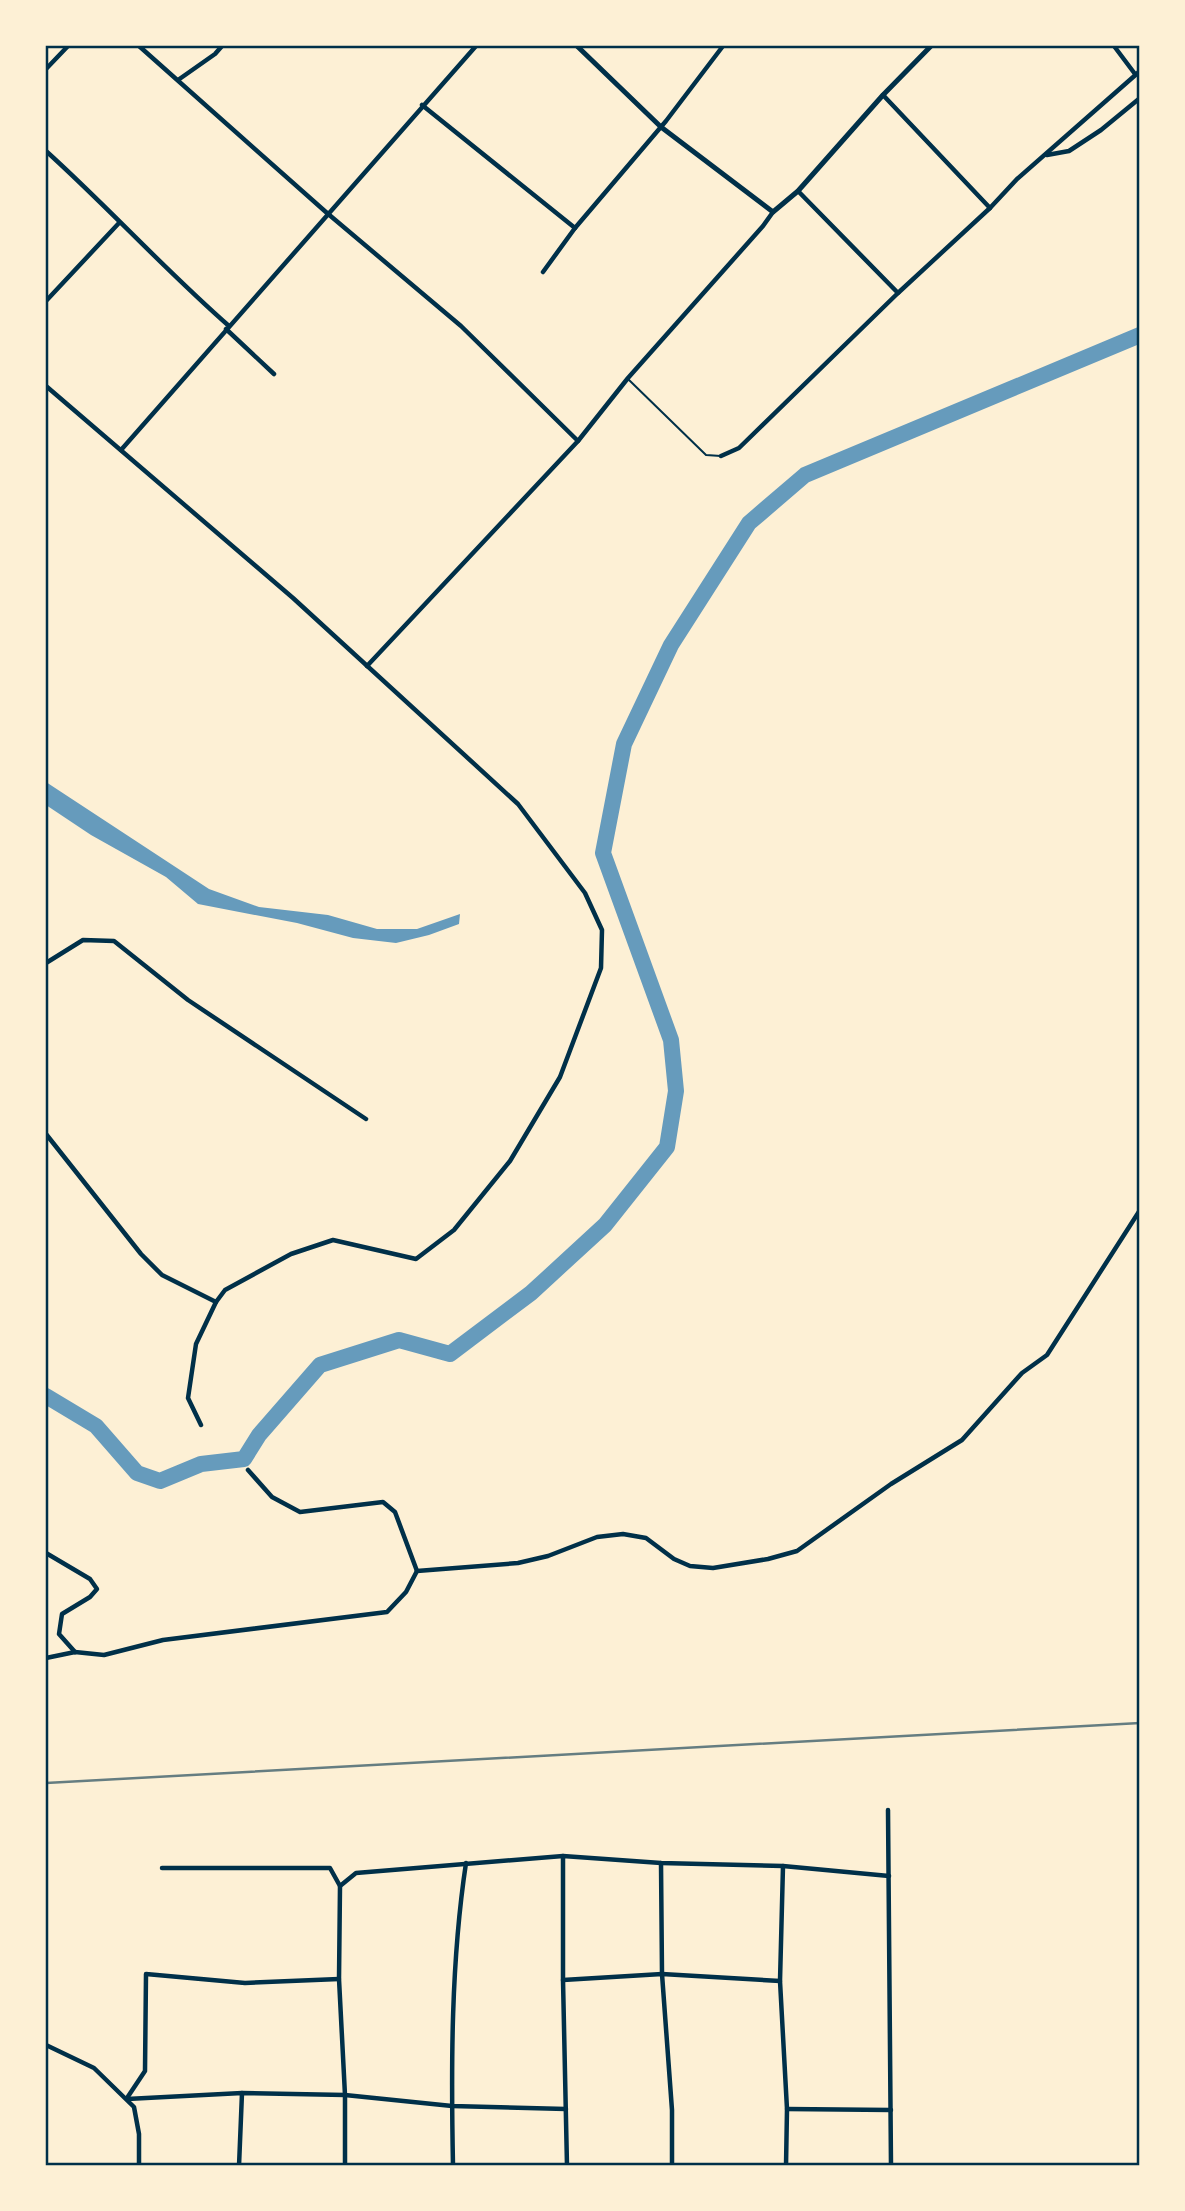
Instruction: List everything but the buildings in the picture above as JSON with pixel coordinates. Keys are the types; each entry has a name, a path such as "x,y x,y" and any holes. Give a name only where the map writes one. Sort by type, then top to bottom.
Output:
{"street":[{"path":"46,69 68,46"},
{"path":"139,46 327,213 461,326 578,441"},
{"path":"178,80 222,46"},
{"path":"121,450 476,46"},
{"path":"577,46 661,127 773,212"},
{"path":"543,272 575,228 661,127 723,46"},
{"path":"367,666 578,441 628,378 773,212 798,191 930,46"},
{"path":"722,456 739,448 1017,179 1137,73 1114,46"},
{"path":"883,95 990,208"},
{"path":"1044,155 1069,151 1101,130 1139,98"},
{"path":"422,105 575,228"},
{"path":"46,151 274,374"},
{"path":"798,191 898,293"},
{"path":"46,301 119,223"},
{"path":"46,386 293,598 518,804 584,893 602,930 601,968 560,1077 510,1161 454,1230 416,1259 333,1240 280,1260 225,1290 216,1302 196,1344 188,1398 201,1425"},
{"path":"46,963 83,940 114,941 188,1000 366,1119"},
{"path":"46,1134 141,1254 162,1275 216,1302"},
{"path":"417,1571 517,1563 548,1556 597,1536 623,1534 646,1538 674,1559 690,1566 713,1568 768,1559 797,1550 891,1484 962,1440 1022,1373 1047,1355 1139,1210"},
{"path":"46,1658 75,1652 104,1655 163,1640 387,1612 406,1592 417,1571 395,1512 383,1502 300,1512 272,1497 248,1470"},
{"path":"46,1553 90,1579 97,1589 90,1597 62,1614 59,1634 75,1652"},
{"path":"888,1810 891,2165"},
{"path":"341,1886 356,1873 563,1856 661,1863 783,1866 888,1876"},
{"path":"563,1856 567,2165"},
{"path":"453,2165 457,1921 466,1863"},
{"path":"661,1863 662,1975 673,2110 673,2165"},
{"path":"783,1866 780,1981 787,2109 786,2165"},
{"path":"162,1868 330,1868 341,1886 339,1979 345,2095 345,2165"},
{"path":"127,2099 145,2071 146,1974 245,1983 339,1979"},
{"path":"563,1980 662,1975 780,1981"},
{"path":"46,2045 94,2068 134,2107 139,2165"},
{"path":"127,2099 242,2093 345,2095 452,2106 566,2109"},
{"path":"239,2165 242,2093"},
{"path":"787,2109 891,2110"}],"lane":[{"path":"628,378 706,455 722,456"}],"water":[{"path":"46,782 209,889 259,907 328,915 377,929 417,929 460,914 459,924 396,943 353,938 297,923 198,904 166,877 91,835 46,805"}],"waterway":[{"path":"46,1396 96,1426 137,1473 160,1481 201,1464 244,1459 259,1435 320,1365 399,1340 450,1354 531,1293 605,1225 667,1147 676,1091 671,1040 603,853 624,744 671,645 749,523 805,475 1140,335"}],"railway":[{"path":"46,1783 1140,1723"}]}
